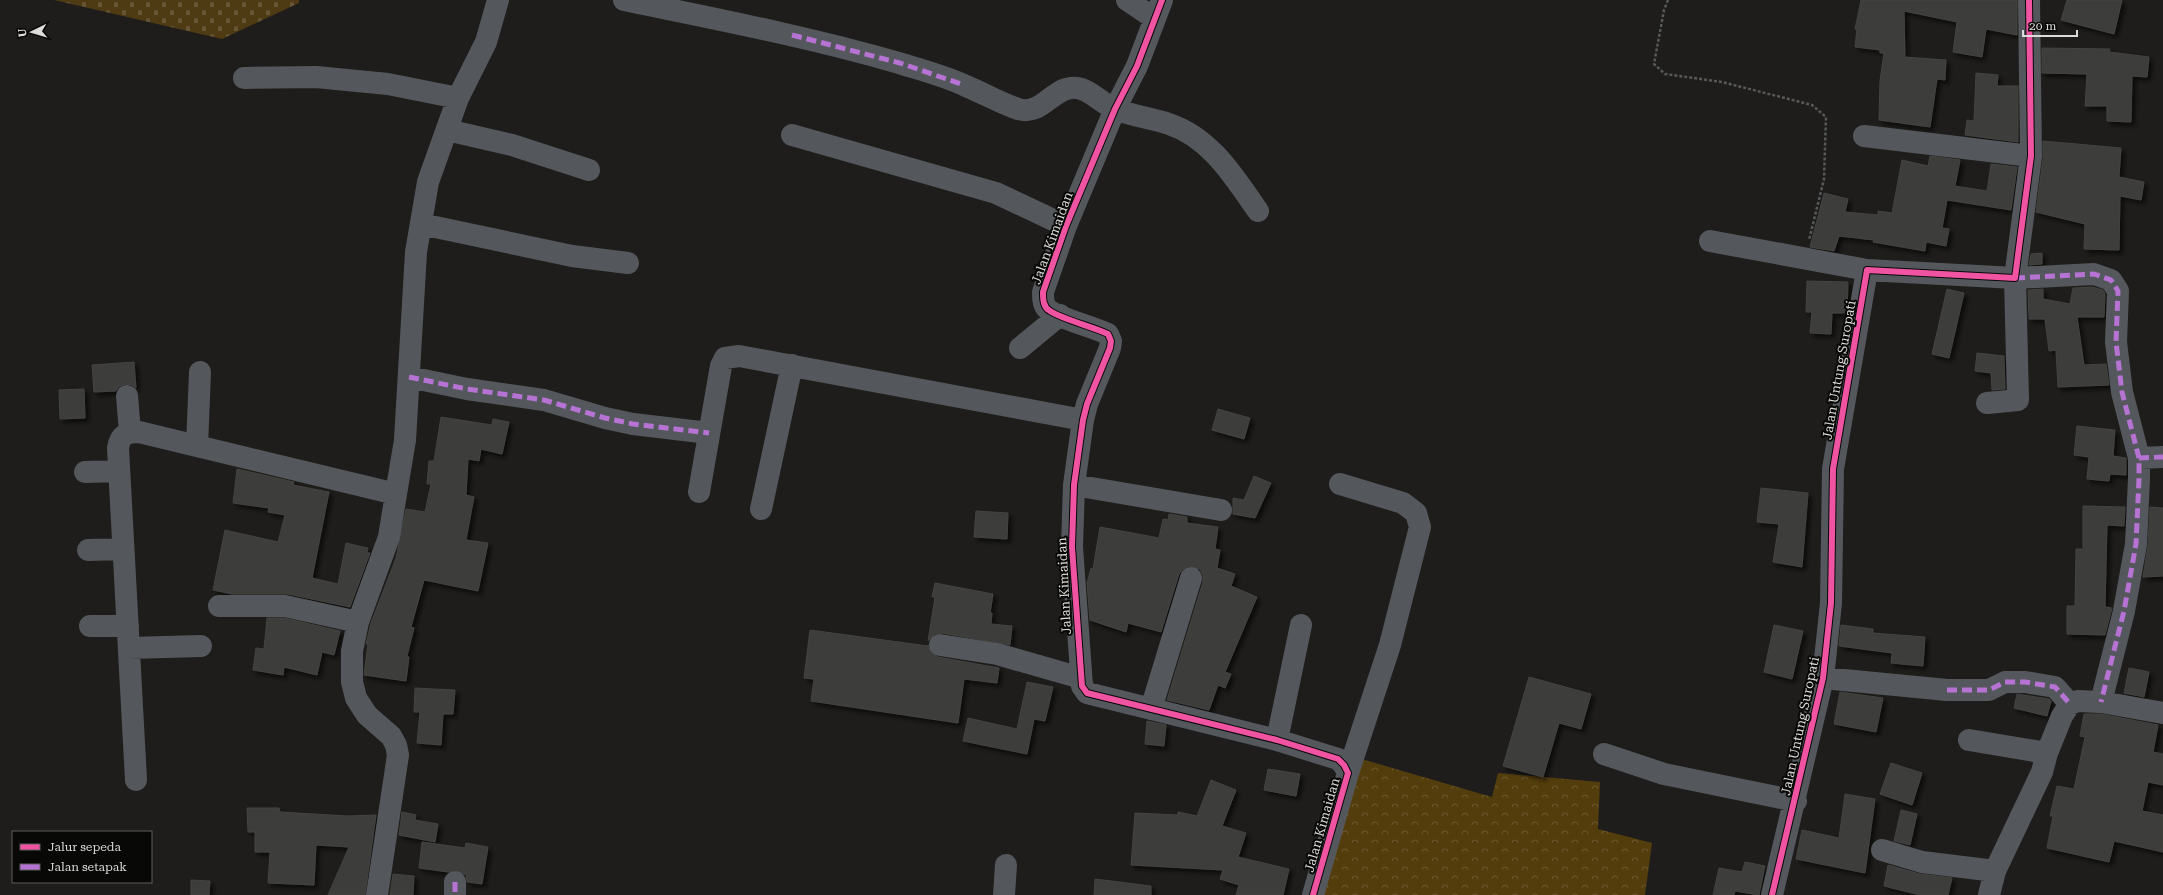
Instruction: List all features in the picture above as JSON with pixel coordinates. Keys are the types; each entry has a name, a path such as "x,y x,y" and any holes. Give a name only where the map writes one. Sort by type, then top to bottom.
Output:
{"street":[{"path":"377,895 398,755 396,745 391,736 367,715 356,698 352,682 352,651 358,622 389,537 405,440 416,252 428,182 458,98 486,42 498,0"},
{"path":"624,0 792,35 900,63 964,85 1019,109 1031,110 1070,88 1082,88 1115,109 1171,124 1197,137 1217,155 1258,211"},
{"path":"1127,0 1158,10"},
{"path":"1988,403 2018,400 2015,278 2031,156 2029,0"},
{"name":"Jalan Kimaidan","path":"1158,10 1137,66 1115,109 1066,226 1043,292 1042,300 1049,311 1103,331 1108,334 1111,341 1110,348 1087,404 1083,420 1074,485 1072,547 1082,686 1087,693 1276,740 1338,759 1344,765 1348,774 1314,895"},
{"path":"244,78 316,77 388,84 458,98"},
{"path":"447,130 512,145 589,170"},
{"path":"792,135 996,193 1066,226"},
{"path":"1864,136 2031,156"},
{"path":"421,224 572,256 628,263"},
{"path":"1710,241 1867,270 2015,278 2094,274 2111,280 2118,291 2116,342 2122,392 2139,458 2136,544 2124,611 2101,702"},
{"name":"Jalan Untung Suropati","path":"1772,895 1796,801 1823,678 1831,603 1833,469 1867,270"},
{"path":"1020,348 1060,315"},
{"path":"699,492 721,366 725,358 739,356 792,365 1083,420"},
{"path":"761,510 792,365"},
{"path":"197,446 200,372"},
{"path":"409,376 467,389 544,400 605,418 633,424 709,433"},
{"path":"127,396 130,432"},
{"path":"136,780 128,626 122,549 119,471 119,440 123,435 130,432 139,432 396,494"},
{"path":"2139,458 2163,457"},
{"path":"85,472 119,471"},
{"path":"1340,484 1403,503 1416,513 1420,527 1390,645 1348,774"},
{"path":"1074,485 1221,510"},
{"path":"88,550 122,549"},
{"path":"1151,709 1191,578"},
{"path":"219,606 285,606 358,622"},
{"path":"90,626 128,626"},
{"path":"1276,740 1301,626"},
{"path":"940,645 998,654 1081,678"},
{"path":"129,648 201,646"},
{"path":"1823,678 1947,690 1989,690 2005,682 2025,682 2056,687 2070,704"},
{"path":"1989,895 1995,871 2042,772 2047,752 2062,716 2070,704 2078,701 2101,702 2163,713"},
{"path":"1969,740 2047,752"},
{"path":"1604,754 1664,774 1796,801"},
{"path":"1882,850 1922,862 1995,871"},
{"path":"1004,895 1006,865"}],"path":[{"path":"1668,0 1664,10 1654,64 1665,74 1722,82 1812,105 1826,117 1824,179 1803,258"}],"green space":[{"path":"54,0 299,0 299,3 222,39"},
{"path":"1351,756 1492,797 1498,773 1600,782 1598,829 1652,843 1645,895 1308,895"}],"building":[{"path":"1861,0 2017,0 2017,35 1986,29 1982,57 1953,52 1957,22 1904,11 1905,57 1946,60 1945,80 1937,79 1930,127 1879,120 1880,81 1884,53 1880,53 1880,50 1855,47 1857,29 1855,29"},
{"path":"2067,0 2122,0 2114,34 2061,20"},
{"path":"2042,48 2110,49 2109,52 2149,57 2147,77 2132,76 2131,122 2107,121 2107,106 2085,106 2087,74 2042,73"},
{"path":"1976,73 1998,75 1997,86 2018,86 2018,142 1965,135 1967,120 1974,121"},
{"path":"2043,141 2121,148 2119,177 2144,182 2141,200 2120,196 2119,250 2084,249 2085,224 2036,212 2043,158"},
{"path":"1930,156 1960,160 1955,186 1987,191 1991,164 2017,167 2011,210 1947,200 1942,228 1949,229 1946,246 1926,242 1925,251 1873,242 1874,240 1839,236 1834,251 1810,247 1824,193 1848,199 1845,212 1878,215 1878,211 1892,213 1902,160 1928,166"},
{"path":"2042,253 2042,264 2029,265 2031,254"},
{"path":"1807,281 1848,282 1847,313 1832,313 1831,334 1810,333 1812,312 1806,312"},
{"path":"2092,287 2103,290 2105,294 2104,317 2077,317 2084,365 2106,364 2109,385 2058,387 2056,350 2049,351 2045,319 2029,319 2028,290 2043,289 2043,299 2070,304 2073,288"},
{"path":"1947,289 1964,293 1949,358 1932,354"},
{"path":"1977,353 2004,356 2005,389 1992,390 1991,373 1975,371"},
{"path":"134,362 136,388 132,385 126,384 120,386 116,391 94,392 92,365"},
{"path":"84,389 85,418 60,419 59,390"},
{"path":"1218,409 1250,418 1244,439 1212,430"},
{"path":"441,417 492,425 493,419 509,422 502,454 481,449 479,461 468,459 466,495 474,497 466,540 488,543 478,591 424,580 411,627 414,628 407,656 409,657 406,681 364,675 368,644 366,644 371,623 396,558 406,509 425,512 431,484 427,484 429,461 434,461"},
{"path":"2077,426 2115,430 2113,456 2126,458 2126,475 2110,474 2109,481 2087,479 2089,457 2074,455"},
{"path":"237,469 294,482 293,485 329,492 312,578 338,584 346,543 368,548 367,553 370,553 350,607 288,594 232,594 213,590 225,530 278,542 285,515 268,512 269,508 233,503"},
{"path":"1254,476 1271,483 1255,518 1233,514 1233,498 1244,500"},
{"path":"1761,488 1808,493 1802,567 1773,562 1779,524 1757,522"},
{"path":"2083,506 2125,507 2124,526 2107,525 2105,607 2112,608 2105,635 2067,634 2067,606 2075,606 2076,549 2083,549"},
{"path":"2150,507 2163,508 2163,576 2143,577 2148,545"},
{"path":"976,511 1008,513 1007,539 974,537"},
{"path":"1169,514 1187,517 1187,523 1218,527 1215,549 1220,550 1217,568 1235,574 1231,586 1257,597 1225,672 1231,674 1225,688 1218,685 1209,710 1167,700 1203,582 1203,575 1200,569 1189,566 1183,569 1179,574 1161,632 1128,623 1126,632 1090,620 1087,583 1091,568 1093,569 1100,527 1159,538 1163,519 1168,520"},
{"path":"935,583 993,594 990,613 992,613 991,624 1012,626 1010,645 942,633 935,634 928,641 935,597 932,597"},
{"path":"267,618 284,618 340,631 334,655 322,652 317,675 284,667 283,675 253,670 256,648 264,649"},
{"path":"1774,625 1803,631 1792,679 1764,672"},
{"path":"1841,625 1873,629 1873,633 1925,637 1923,666 1891,663 1892,653 1839,646"},
{"path":"810,630 928,645 932,654 938,657 999,668 997,683 964,679 958,723 811,701 814,679 804,678"},
{"path":"2129,668 2149,672 2144,697 2124,693"},
{"path":"1529,677 1591,694 1581,729 1559,723 1543,777 1503,766"},
{"path":"1027,682 1053,687 1045,721 1034,719 1027,754 963,741 968,718 1017,729"},
{"path":"415,688 455,690 453,714 443,714 441,745 417,743 420,712 414,712"},
{"path":"1840,692 1883,698 1876,732 1834,724"},
{"path":"2017,694 2049,699 2051,701 2047,716 2014,708"},
{"path":"2084,714 2100,714 2158,725 2153,752 2163,754 2163,785 2148,782 2142,811 2163,815 2163,852 2114,841 2109,862 2047,848 2053,816 2050,816 2057,786 2074,789 2085,737 2080,736"},
{"path":"1147,721 1166,725 1164,746 1145,744"},
{"path":"1891,763 1922,773 1912,805 1880,794"},
{"path":"1268,769 1300,774 1296,796 1264,790"},
{"path":"1211,780 1236,790 1222,826 1246,833 1238,857 1289,869 1283,895 1236,895 1239,885 1220,879 1223,870 1131,865 1135,813 1178,815 1178,812 1197,816"},
{"path":"1845,794 1875,799 1865,873 1796,859 1802,830 1839,838"},
{"path":"247,808 279,808 280,812 348,816 376,815 365,895 328,895 349,847 316,845 314,885 268,883 270,852 255,852 255,832 248,832"},
{"path":"1901,810 1917,814 1910,845 1894,841"},
{"path":"402,812 416,815 415,820 438,824 435,842 399,835"},
{"path":"422,842 465,848 466,843 488,847 482,884 467,882 466,875 455,870 448,872 419,868"},
{"path":"1745,862 1765,866 1759,895 1735,891 1734,895 1713,895 1719,868 1742,872"},
{"path":"1888,865 1920,874 1952,878 1948,895 1920,895 1884,886"},
{"path":"393,874 414,876 413,895 390,895"},
{"path":"1095,879 1151,886 1151,895 1094,895"},
{"path":"191,880 210,881 209,895 191,895"}],"marked path":[{"path":"792,35 900,63 964,85"},
{"path":"2015,278 2094,274 2111,280 2118,291 2116,342 2122,392 2139,458 2139,479 2136,544 2124,611 2101,702"},
{"path":"409,377 467,389 544,400 605,418 633,424 709,433"},
{"path":"2139,458 2163,457"},
{"path":"1947,690 1989,690 2005,682 2025,682 2055,687 2070,704"},
{"path":"455,882 455,895"}],"cycle path":[{"path":"1162,0 1137,66 1115,109 1066,226 1043,292 1043,300 1050,311 1108,334 1111,341 1110,348 1087,404 1083,420 1074,485 1072,547 1082,686 1087,693 1277,740 1338,759 1344,765 1348,773 1313,895"},
{"path":"1772,895 1823,678 1831,603 1833,469 1867,270 2015,278 2031,156 2029,0"}]}
